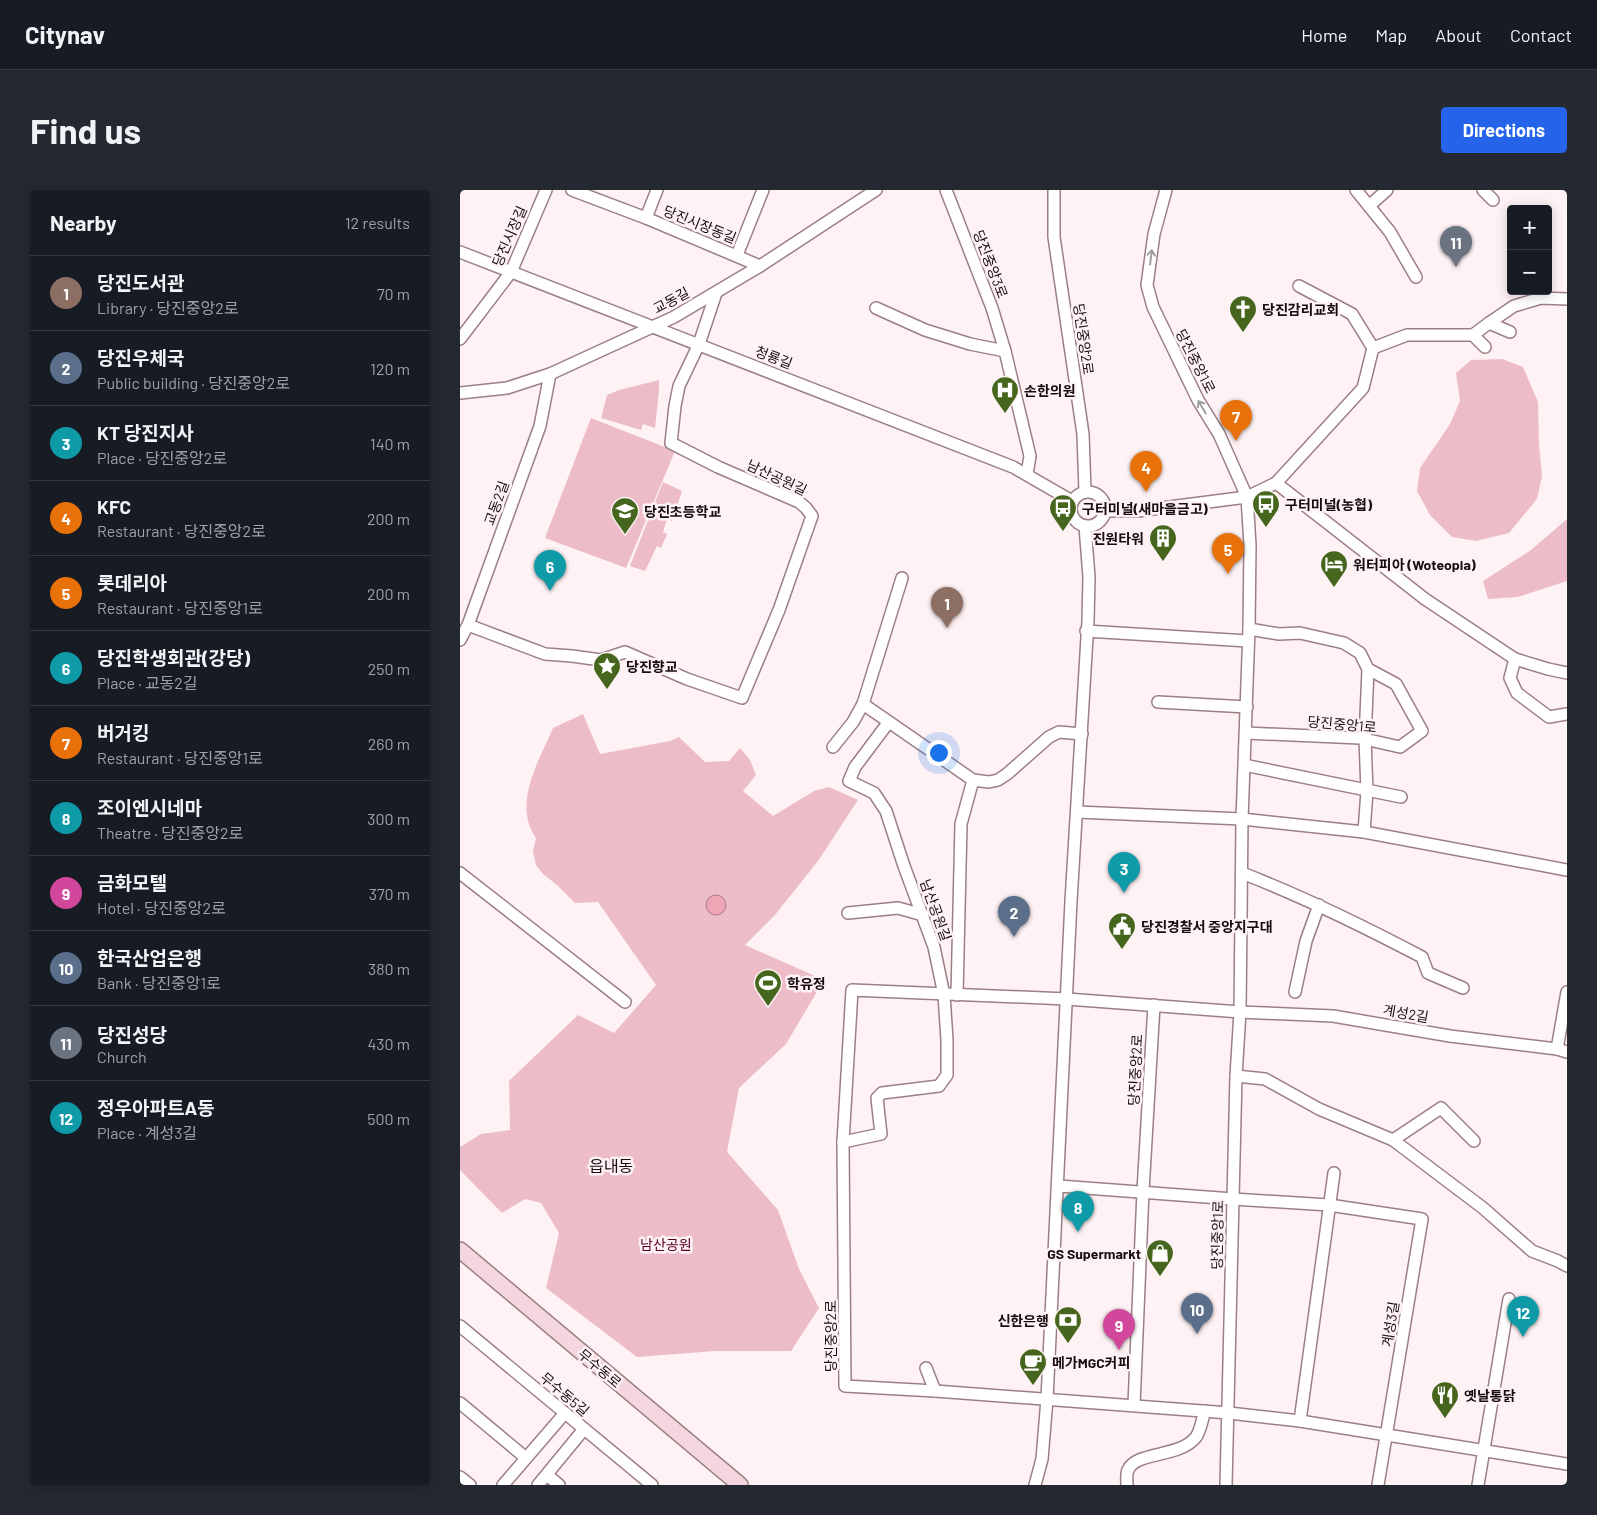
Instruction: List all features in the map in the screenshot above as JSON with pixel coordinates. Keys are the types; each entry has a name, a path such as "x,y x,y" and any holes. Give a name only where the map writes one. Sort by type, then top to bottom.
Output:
{"street":[{"name":"당진시장길","path":"460,339 511,272 546,190"},
{"name":"당진시장동길","path":"572,190 646,218 760,266"},
{"path":"646,218 657,190"},
{"path":"737,255 763,190"},
{"name":"교동길","path":"460,394 507,388 550,374 652,327 716,293 876,190"},
{"name":"당진중앙3로","path":"946,190 992,308 1006,351 1030,456 1026,474"},
{"name":"당진중앙2로","path":"1054,190 1054,237 1083,434 1085,492"},
{"name":"당진중앙1로","path":"1166,190 1154,234 1147,285 1162,327 1198,400 1219,434 1247,497 1250,545 1250,629 1242,819 1240,1012 1236,1076 1226,1485"},
{"path":"1356,190 1390,232 1416,277"},
{"path":"1369,206 1387,190"},
{"path":"1483,190 1493,200"},
{"name":"청룡길","path":"460,252 699,344 1026,474 1072,502"},
{"path":"1105,511 1138,511 1247,497 1276,483 1362,388 1373,348 1352,314 1299,286"},
{"path":"699,344 716,293"},
{"path":"1373,348 1407,335 1473,335 1514,306 1541,298 1567,299"},
{"path":"876,308 925,330 970,344 1006,351"},
{"path":"1490,323 1510,332"},
{"path":"1473,335 1486,346"},
{"name":"남산공원길","path":"468,624 545,654 601,660 625,652 687,679 742,698 779,610 812,516 798,502 718,467 671,443 679,386 699,344"},
{"name":"교동2길","path":"460,640 468,624 540,426 550,374"},
{"path":"1276,483 1425,599 1515,658 1567,673"},
{"path":"1085,492 1100,496 1105,511 1104,517 1096,524 1085,526 1076,522 1071,512 1072,502 1085,492"},
{"path":"1035,1485 1042,1459 1047,1399 1059,1186 1067,999 1088,621 1089,577 1085,526"},
{"path":"832,747 853,722 862,704 902,578"},
{"name":"당진중앙1로","path":"1246,733 1365,739 1400,747 1422,731 1396,684 1368,669 1360,653 1344,643 1300,634 1279,634 1250,629"},
{"path":"1086,632 1248,641"},
{"path":"1515,658 1510,678 1517,693 1549,717 1567,714"},
{"path":"1364,832 1367,791 1365,739 1368,669"},
{"path":"1158,702 1247,707"},
{"path":"862,704 973,780 989,782 998,780 1049,737 1059,732 1082,734"},
{"name":"남산공원길","path":"888,723 855,767 849,782 865,788 874,794 886,811 934,947 944,995"},
{"path":"1244,765 1401,797"},
{"path":"958,995 962,824 973,780"},
{"path":"1077,812 1242,819 1364,832 1567,870"},
{"path":"460,873 625,1002"},
{"path":"1242,874 1360,924 1422,957 1428,973 1463,988"},
{"path":"1295,992 1306,941 1319,905"},
{"path":"848,913 898,908 923,915"},
{"name":"당진중앙2로","path":"944,995 852,990 843,1142 845,1386 1229,1413"},
{"path":"1562,1051 1567,992"},
{"path":"843,1142 881,1134 877,1098 882,1093 939,1086 947,1075 948,1040 944,995 1067,999 1240,1012"},
{"name":"당진중앙2로","path":"1134,1405 1143,1191 1154,1005"},
{"name":"계성2길","path":"1240,1012 1333,1016 1450,1036 1562,1051"},
{"path":"1236,1076 1265,1079 1319,1109 1392,1140 1483,1208 1532,1251 1567,1266"},
{"path":"1392,1140 1441,1108 1474,1141"},
{"path":"1300,1421 1334,1173"},
{"path":"1059,1186 1329,1205"},
{"name":"계성3길","path":"1329,1205 1422,1219 1378,1485"},
{"name":"무수동로","path":"460,1250 740,1485"},
{"path":"1478,1485 1509,1299"},
{"name":"무수동5길","path":"460,1326 652,1485"},
{"path":"926,1368 934,1391"},
{"path":"460,1403 526,1458"},
{"path":"1127,1485 1127,1470 1133,1462 1185,1447 1197,1436 1205,1411"},
{"path":"503,1485 564,1413"},
{"path":"1229,1413 1300,1421 1567,1464"},
{"path":"538,1485 584,1429"},
{"path":"547,1475 559,1485"},
{"path":"460,1477 470,1485"}],"green space":[{"path":"1502,359 1523,367 1538,402 1542,476 1537,499 1509,533 1476,541 1452,537 1430,515 1417,491 1420,468 1450,424 1460,401 1456,373 1471,360"},
{"path":"659,380 655,428 643,424 641,430 601,418 607,395"},
{"path":"591,418 675,451 626,568 545,538"},
{"path":"663,482 682,491 672,521 667,519 663,532 667,534 661,548 657,546 645,571 630,566"},
{"path":"1567,519 1567,581 1518,597 1488,599 1483,581 1531,550"},
{"name":"남산공원","path":"583,714 600,754 670,741 679,737 705,762 729,761 740,748 750,760 756,775 743,791 773,816 814,791 829,787 858,800 818,861 775,915 745,945 824,980 786,1044 739,1088 727,1152 778,1210 799,1269 819,1308 791,1351 715,1351 637,1357 546,1288 559,1233 541,1203 525,1199 502,1213 460,1170 460,1147 481,1134 510,1130 509,1081 578,1015 614,1033 656,985 598,902 575,903 543,874 536,865 533,851 536,838 529,825 527,811 530,783 553,728"}],"shaded area":[{"path":"716,895 723,898 726,905 723,912 716,915 709,912 706,905 709,898"}],"place":[{"name":"당진성당","path":"1456,267"},
{"name":"당진감리교회","path":"1243,333"},
{"name":"손한의원","path":"1005,414"},
{"name":"버거킹","path":"1236,441"},
{"name":"KFC","path":"1146,492"},
{"name":"구터미널(농협)","path":"1266,528"},
{"name":"구터미널(새마을금고)","path":"1063,532"},
{"name":"당진초등학교","path":"625,535"},
{"name":"진원타워","path":"1163,562"},
{"name":"롯데리아","path":"1228,574"},
{"name":"워터피아 (Woteopia)","path":"1334,588"},
{"name":"당진학생회관(강당)","path":"550,591"},
{"name":"당진도서관","path":"947,628"},
{"name":"당진향교","path":"607,690"},
{"name":"KT 당진지사","path":"1124,893"},
{"name":"당진우체국","path":"1014,937"},
{"name":"당진경찰서 중앙지구대","path":"1122,950"},
{"name":"학유정","path":"768,1007"},
{"name":"조이엔시네마","path":"1078,1232"},
{"name":"GS Supermarkt","path":"1160,1277"},
{"name":"한국산업은행","path":"1197,1334"},
{"name":"정우아파트A동","path":"1523,1337"},
{"name":"신한은행","path":"1068,1344"},
{"name":"금화모텔","path":"1119,1350"},
{"name":"메가MGC커피","path":"1033,1386"},
{"name":"옛날통닭","path":"1445,1419"}],"district":[{"name":"읍내동","path":"611,1165"}]}
